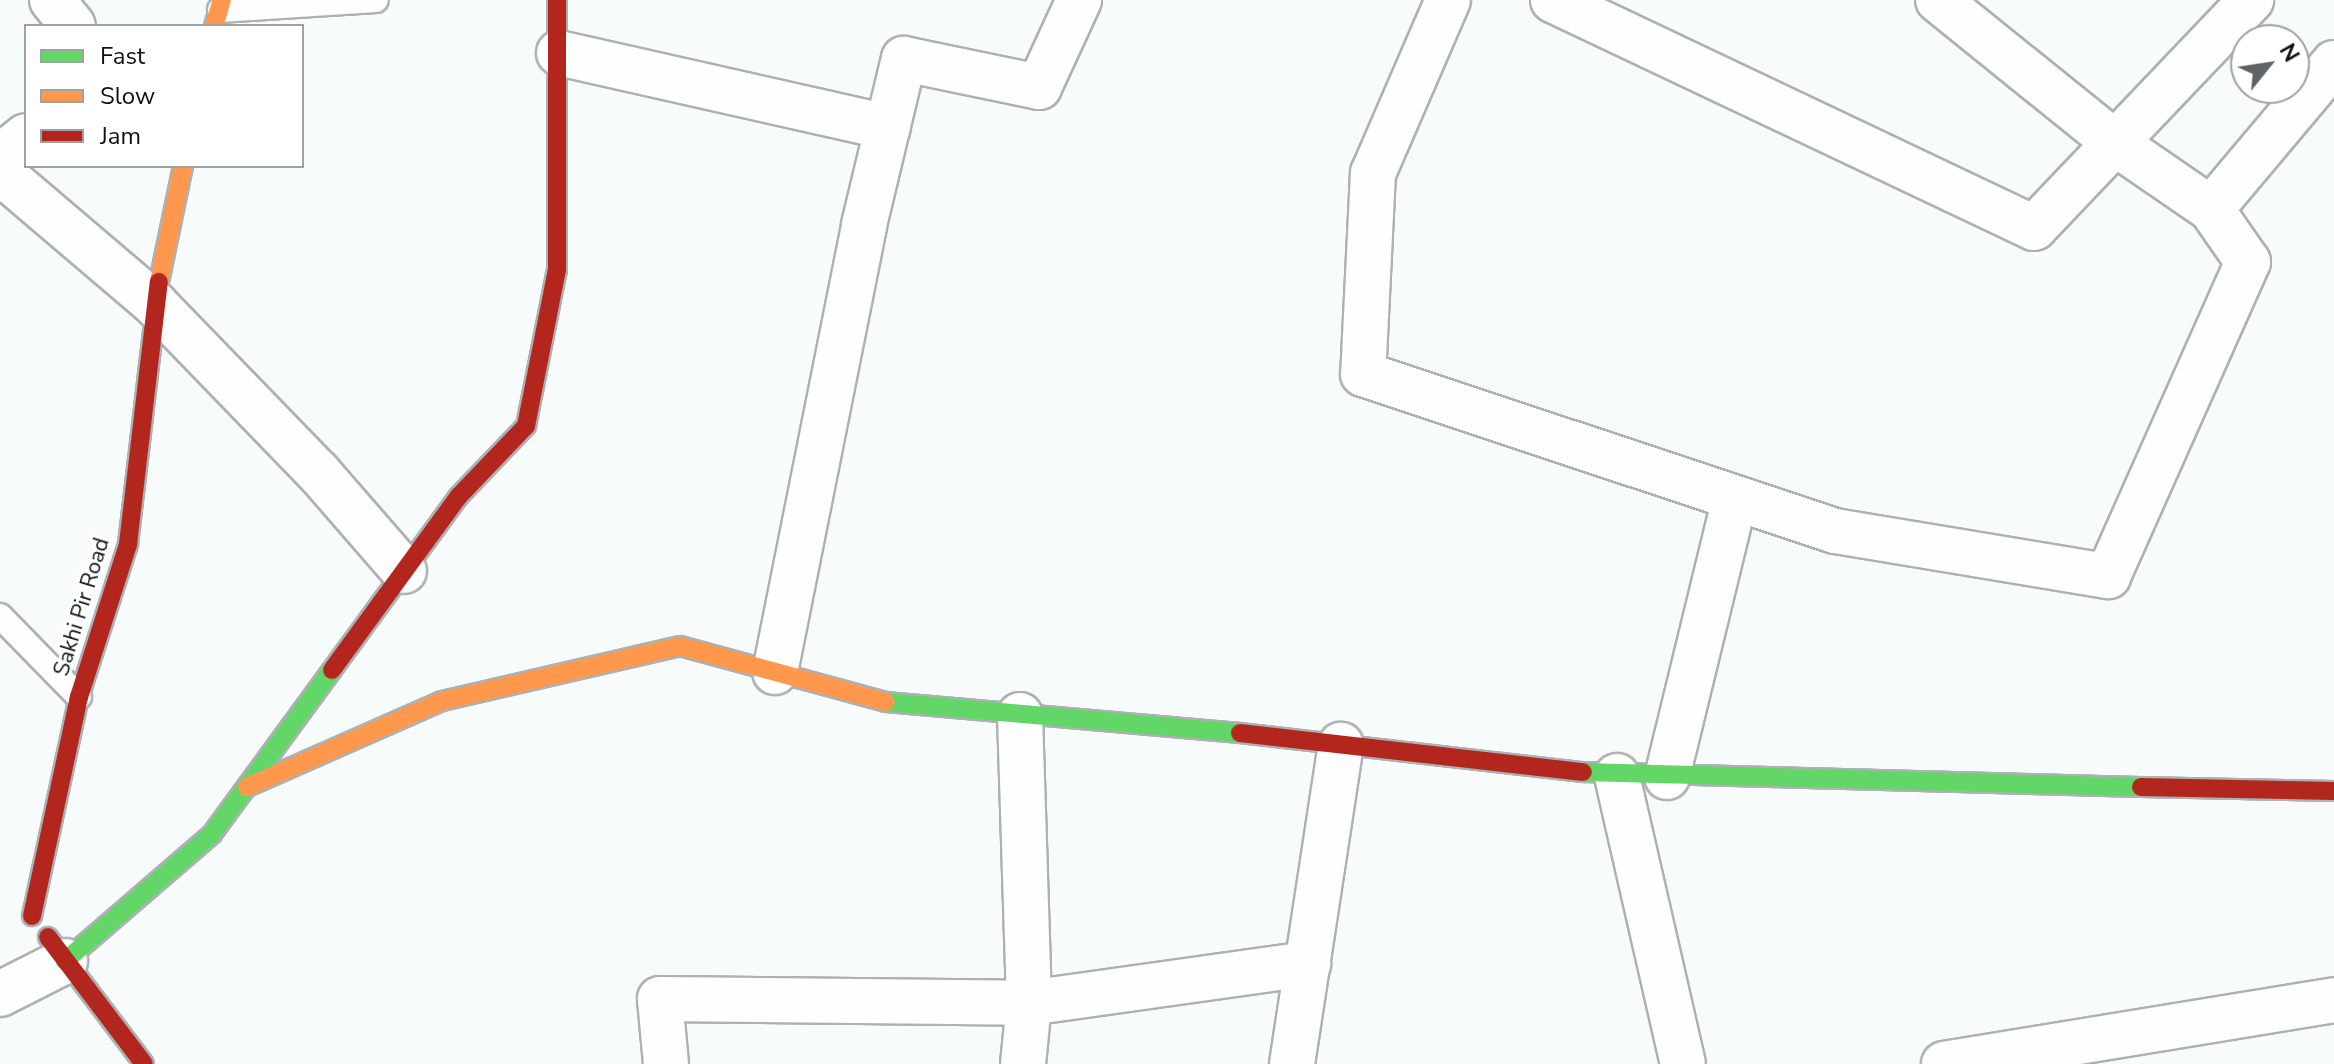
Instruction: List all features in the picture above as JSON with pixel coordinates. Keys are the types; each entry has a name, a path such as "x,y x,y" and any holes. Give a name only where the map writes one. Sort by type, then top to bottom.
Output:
{"street":[{"path":"52,0 71,24"},
{"path":"0,994 65,961 212,834 459,496 526,426 557,270 557,0"},
{"path":"775,672 904,59 1039,87 1079,0"},
{"path":"1448,0 1373,173 1363,374 1835,531 2108,576 2248,262 2211,209 2115,143 1938,0"},
{"path":"1553,0 2034,228 2251,0"},
{"path":"559,53 888,127"},
{"path":"2211,209 2334,63"},
{"path":"0,157 24,138"},
{"name":"Sakhi Pir Road","path":"32,916 79,697 128,544 155,304 183,168"},
{"path":"0,172 155,304 318,472 404,571"},
{"path":"1667,777 1735,498"},
{"path":"247,787 442,701 680,646 902,706 1159,724 1617,776 2334,791"},
{"path":"1020,715 1029,1003 1023,1064"},
{"path":"1292,1064 1341,745"},
{"path":"1617,776 1683,1064"},
{"path":"11,915 32,916 144,1064"},
{"path":"666,1064 660,999 1029,1003 1308,964"},
{"path":"1944,1064 2334,1000"}],"lane":[{"path":"219,12 376,0"},
{"path":"0,616 79,697"}],"traffic: fast":[{"path":"65,961 212,834 332,670"},
{"path":"886,702 1240,733"},
{"path":"1583,772 2141,787"}],"traffic: slow":[{"path":"215,24 222,0"},
{"path":"159,282 183,168"},
{"path":"247,787 442,701 680,646 886,702"}],"traffic: jam":[{"path":"332,670 459,496 526,426 557,270 557,0"},
{"path":"32,916 79,697 128,544 159,282"},
{"path":"1240,733 1583,772"},
{"path":"2141,787 2334,791"},
{"path":"48,937 144,1064"}]}
